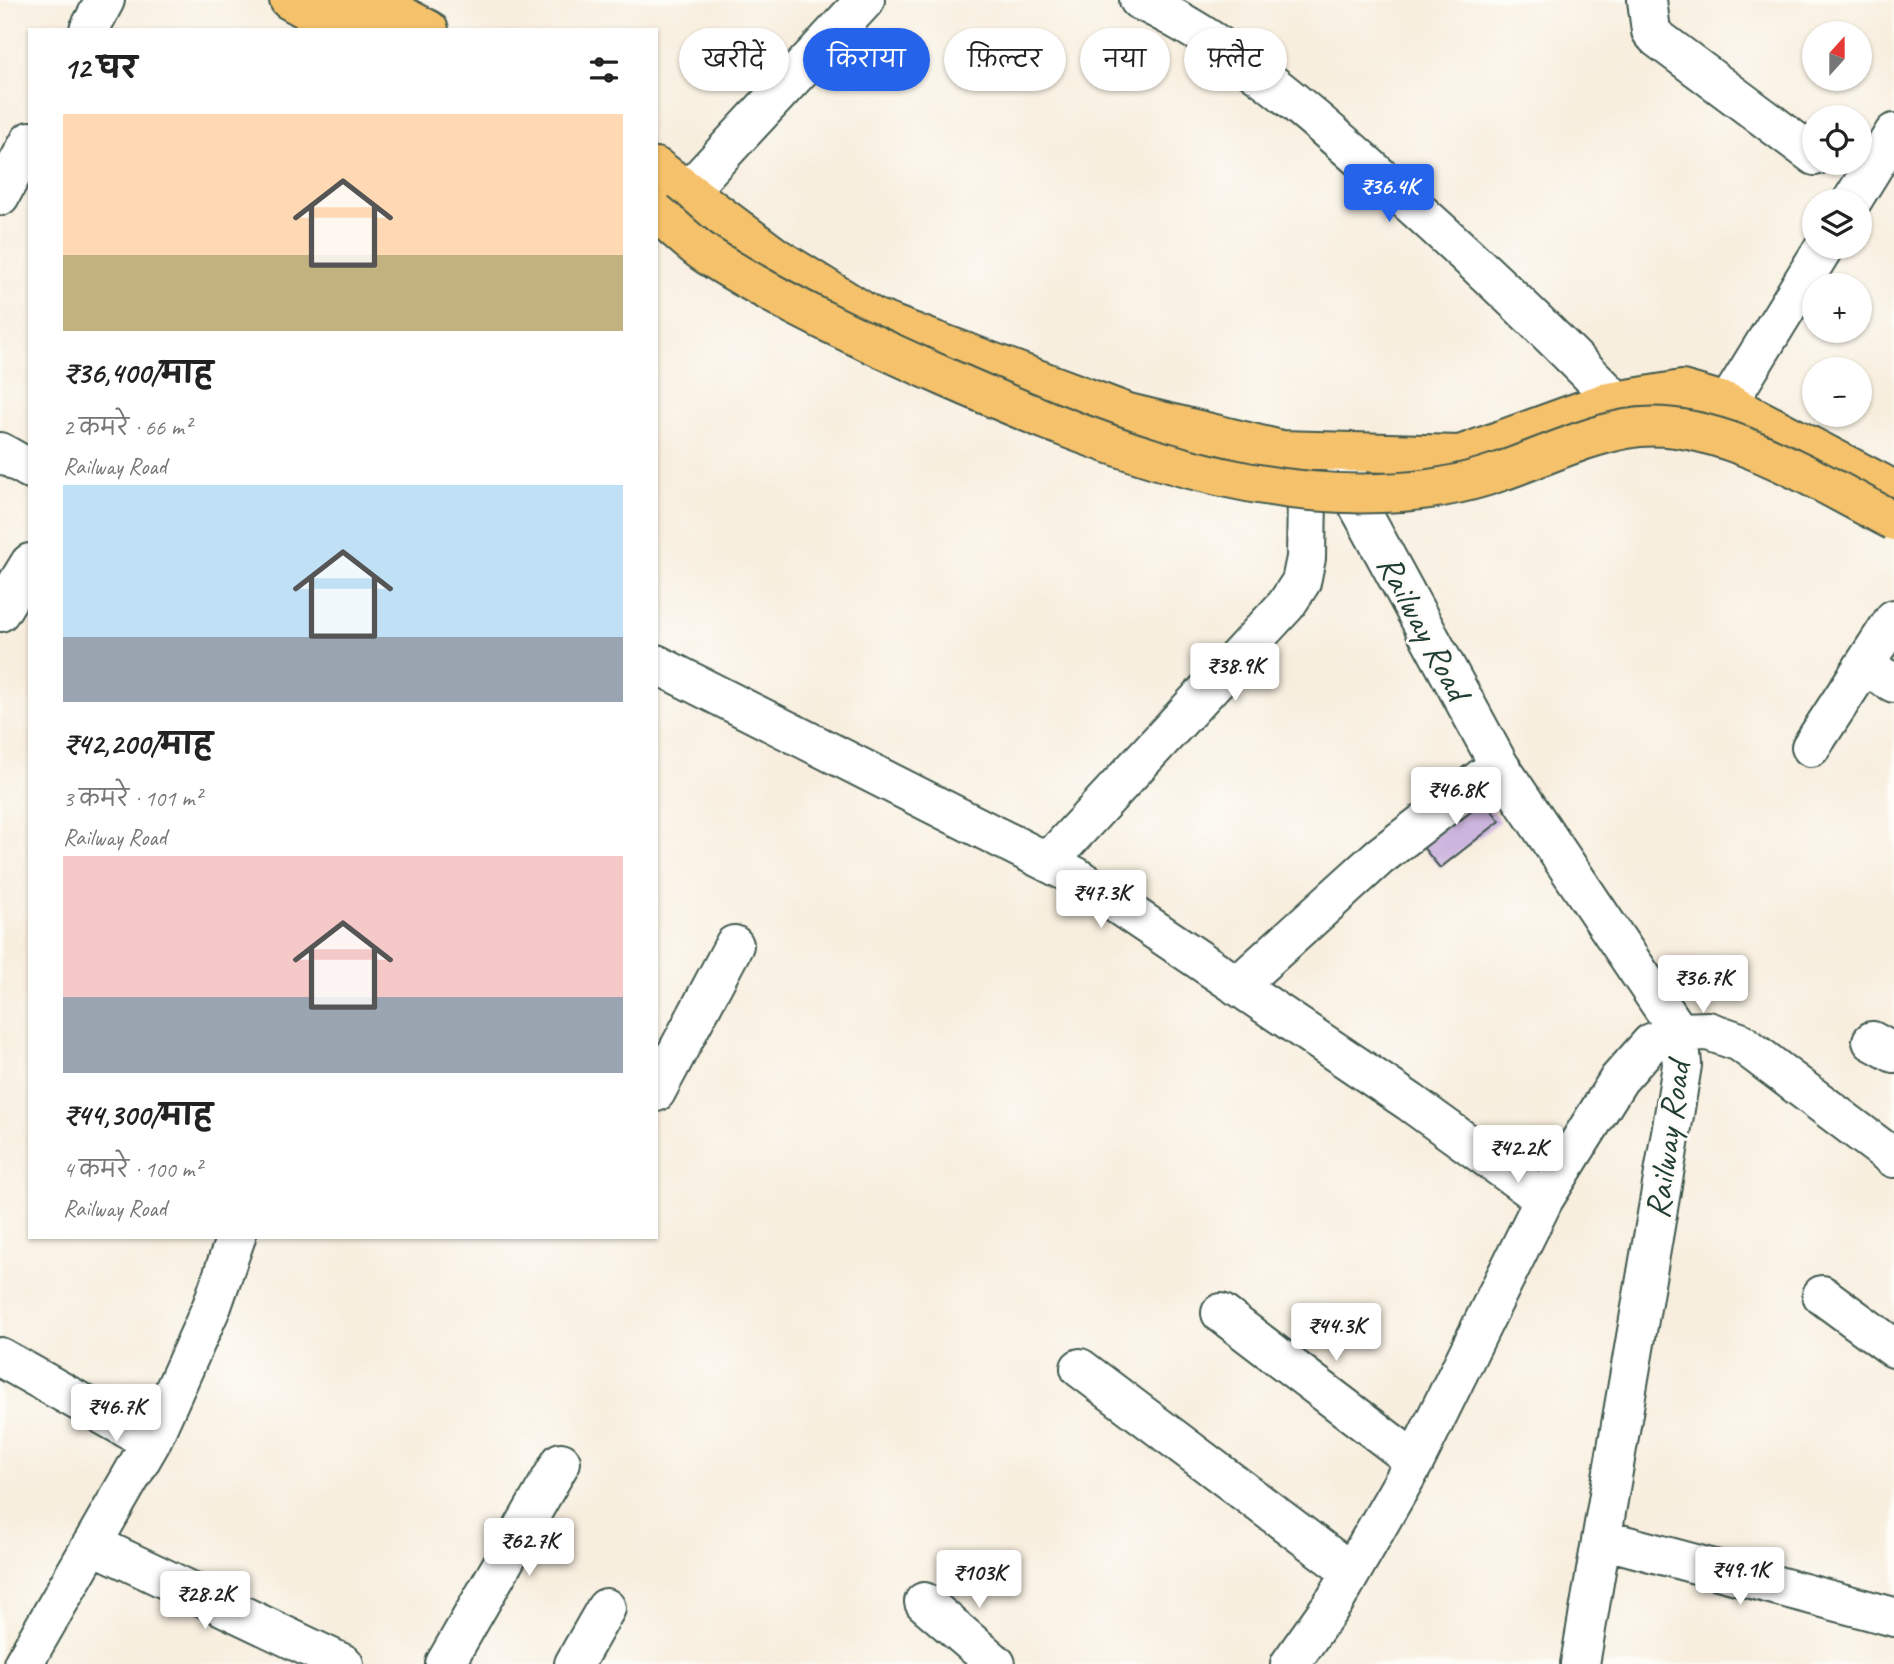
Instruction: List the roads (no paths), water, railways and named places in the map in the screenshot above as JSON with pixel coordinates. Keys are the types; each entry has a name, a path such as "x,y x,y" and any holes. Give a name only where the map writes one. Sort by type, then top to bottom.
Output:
{"main road":[{"path":"373,0 425,28"},
{"path":"299,9 339,28"},
{"path":"299,9 366,28"},
{"path":"658,168 776,257 874,318 1128,413 1281,450 1460,455 1603,403 1682,390 1728,403 1894,490"},
{"path":"658,228 735,288 856,354 1106,447 1270,492 1462,498 1615,438 1681,426 1712,432 1784,466 1894,530"},
{"path":"658,228 847,334 1005,404 1159,461 1236,480 1303,492 1382,493 1443,487 1495,473 1629,428 1680,428 1731,442 1894,521"}],"street":[{"path":"90,28 105,0"},
{"path":"658,226 865,0"},
{"path":"1139,0 1176,18 1314,117 1454,242 1647,432"},
{"path":"1647,0 1651,31 1657,38 1802,146"},
{"path":"1859,189 1894,133"},
{"path":"0,196 28,145"},
{"path":"1836,175 1849,189"},
{"path":"1728,403 1817,259"},
{"name":"Railway Road","path":"1340,452 1353,496 1499,765 1679,1032 1682,1065 1580,1664"},
{"path":"0,453 28,468"},
{"path":"1048,862 1286,605 1301,582 1306,558 1307,494"},
{"path":"0,612 28,566"},
{"path":"1811,747 1879,674 1894,619"},
{"path":"658,665 1074,876 1410,1102 1544,1199"},
{"path":"1237,986 1379,857 1499,765"},
{"path":"658,1088 734,945"},
{"path":"1290,1664 1351,1572 1415,1461 1544,1199 1619,1079 1651,1042 1679,1032 1708,1031 1740,1042 1894,1158"},
{"path":"23,1664 151,1442 212,1306 235,1239"},
{"path":"1822,1295 1894,1348"},
{"path":"1221,1313 1415,1461"},
{"path":"0,1357 151,1442"},
{"path":"1080,1368 1351,1572"},
{"path":"445,1664 561,1462"},
{"path":"1602,1539 1894,1617"},
{"path":"92,1544 335,1662"},
{"path":"924,1602 996,1664"},
{"path":"574,1664 606,1608"}]}
